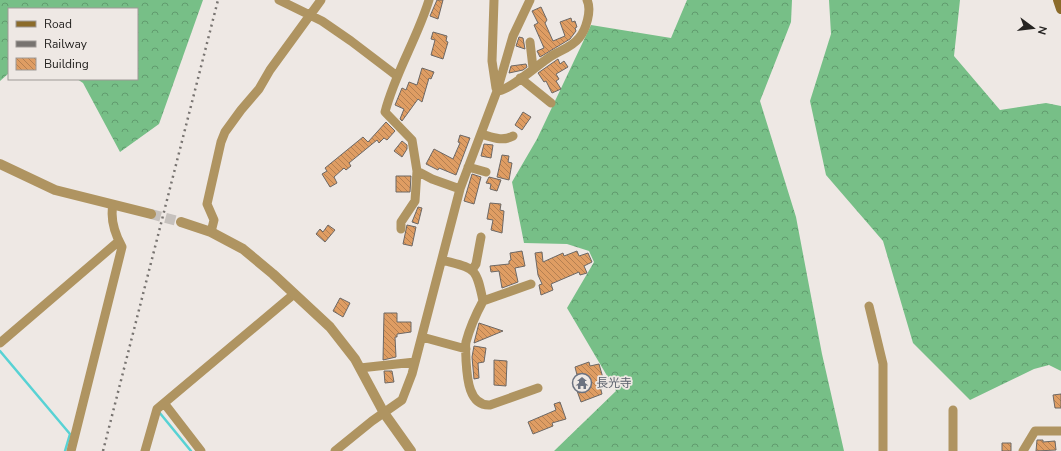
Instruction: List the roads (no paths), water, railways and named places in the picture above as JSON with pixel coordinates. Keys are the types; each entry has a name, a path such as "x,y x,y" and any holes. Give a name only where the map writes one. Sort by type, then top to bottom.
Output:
{"main road":[{"path":"1058,0 1061,9"}],"street":[{"path":"280,0 311,15 351,41 397,76"},
{"path":"211,232 214,220 207,204 221,142 225,132 240,110 259,90 270,70 322,0"},
{"path":"401,229 401,222 415,201 417,171 412,140 385,112 397,76 406,60 429,0"},
{"path":"494,0 492,61 496,91"},
{"path":"335,451 372,421 402,400 422,337 460,189 496,91 513,36 530,0"},
{"path":"496,91 504,91 533,68 572,45 579,38 587,17 587,0"},
{"path":"530,42 533,68"},
{"path":"520,78 551,103"},
{"path":"480,134 500,139 507,139 513,136"},
{"path":"0,164 55,190 151,214"},
{"path":"468,167 486,172"},
{"path":"417,171 432,179 460,189"},
{"path":"71,451 122,247 111,212 113,205"},
{"path":"181,222 211,232 243,248 330,327 360,368 384,413 411,451"},
{"path":"472,270 476,264 481,237"},
{"path":"0,342 119,241"},
{"path":"442,260 471,268 478,277 483,301 472,321 465,344 467,377 469,388 475,399 485,405 538,388"},
{"path":"483,301 531,284"},
{"path":"145,451 156,409 294,294"},
{"path":"868,306 883,364 883,451"},
{"path":"422,337 466,349"},
{"path":"360,368 415,362"},
{"path":"164,403 201,451"},
{"path":"953,410 953,451"},
{"path":"1023,451 1035,432 1061,431"}],"waterway":[{"path":"0,351 70,434 65,451"},
{"path":"159,412 191,451"}],"tunnel":[{"path":"151,214 181,222"}],"railway":[{"path":"103,451 218,0"}],"place":[{"name":"長光寺","path":"582,383"}]}
